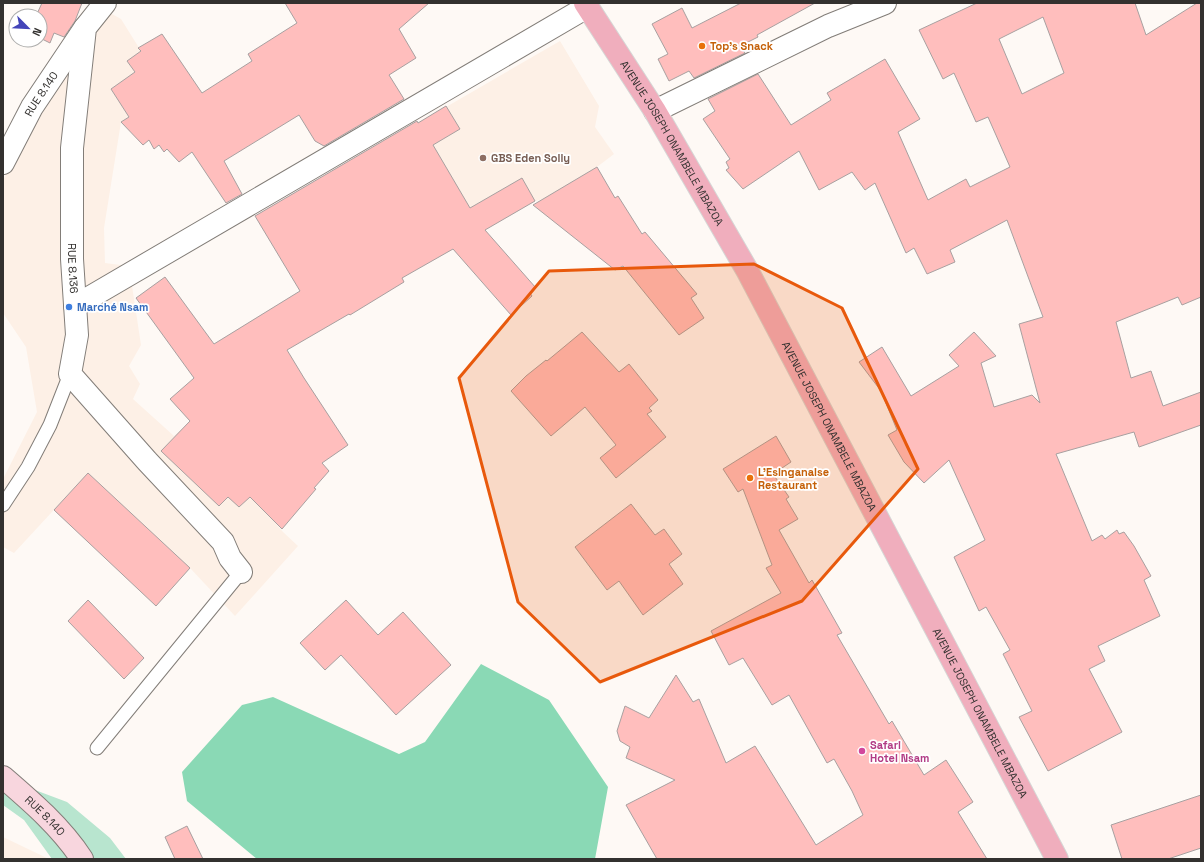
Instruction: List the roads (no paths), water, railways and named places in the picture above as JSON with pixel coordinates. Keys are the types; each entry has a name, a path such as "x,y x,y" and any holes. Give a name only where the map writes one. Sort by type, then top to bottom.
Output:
{"main road":[{"name":"AVENUE JOSEPH ONAMBELE MBAZOA","path":"586,5 655,111 747,270 1057,859"},
{"name":"RUE 8.140","path":"3,777 39,808 72,844 82,859"}],"street":[{"path":"85,28 105,3"},
{"path":"655,111 828,26 885,3"},
{"path":"75,306 586,5"},
{"name":"RUE 8.140","path":"5,156 32,107 85,28"},
{"name":"RUE 8.136","path":"70,374 77,335 72,259 72,148 85,28"},
{"path":"70,374 223,542 230,558 241,572"}],"lane":[{"path":"3,505 28,467 50,425 70,374"},
{"path":"97,748 241,572"}],"place":[{"name":"Top's Snack","path":"702,46"},
{"name":"GBS Eden Solly","path":"483,158"},
{"name":"Marché Nsam","path":"69,307"},
{"name":"L'Esinganaise Restaurant","path":"750,478"},
{"name":"Safari Hotel Nsam","path":"862,751"}]}
